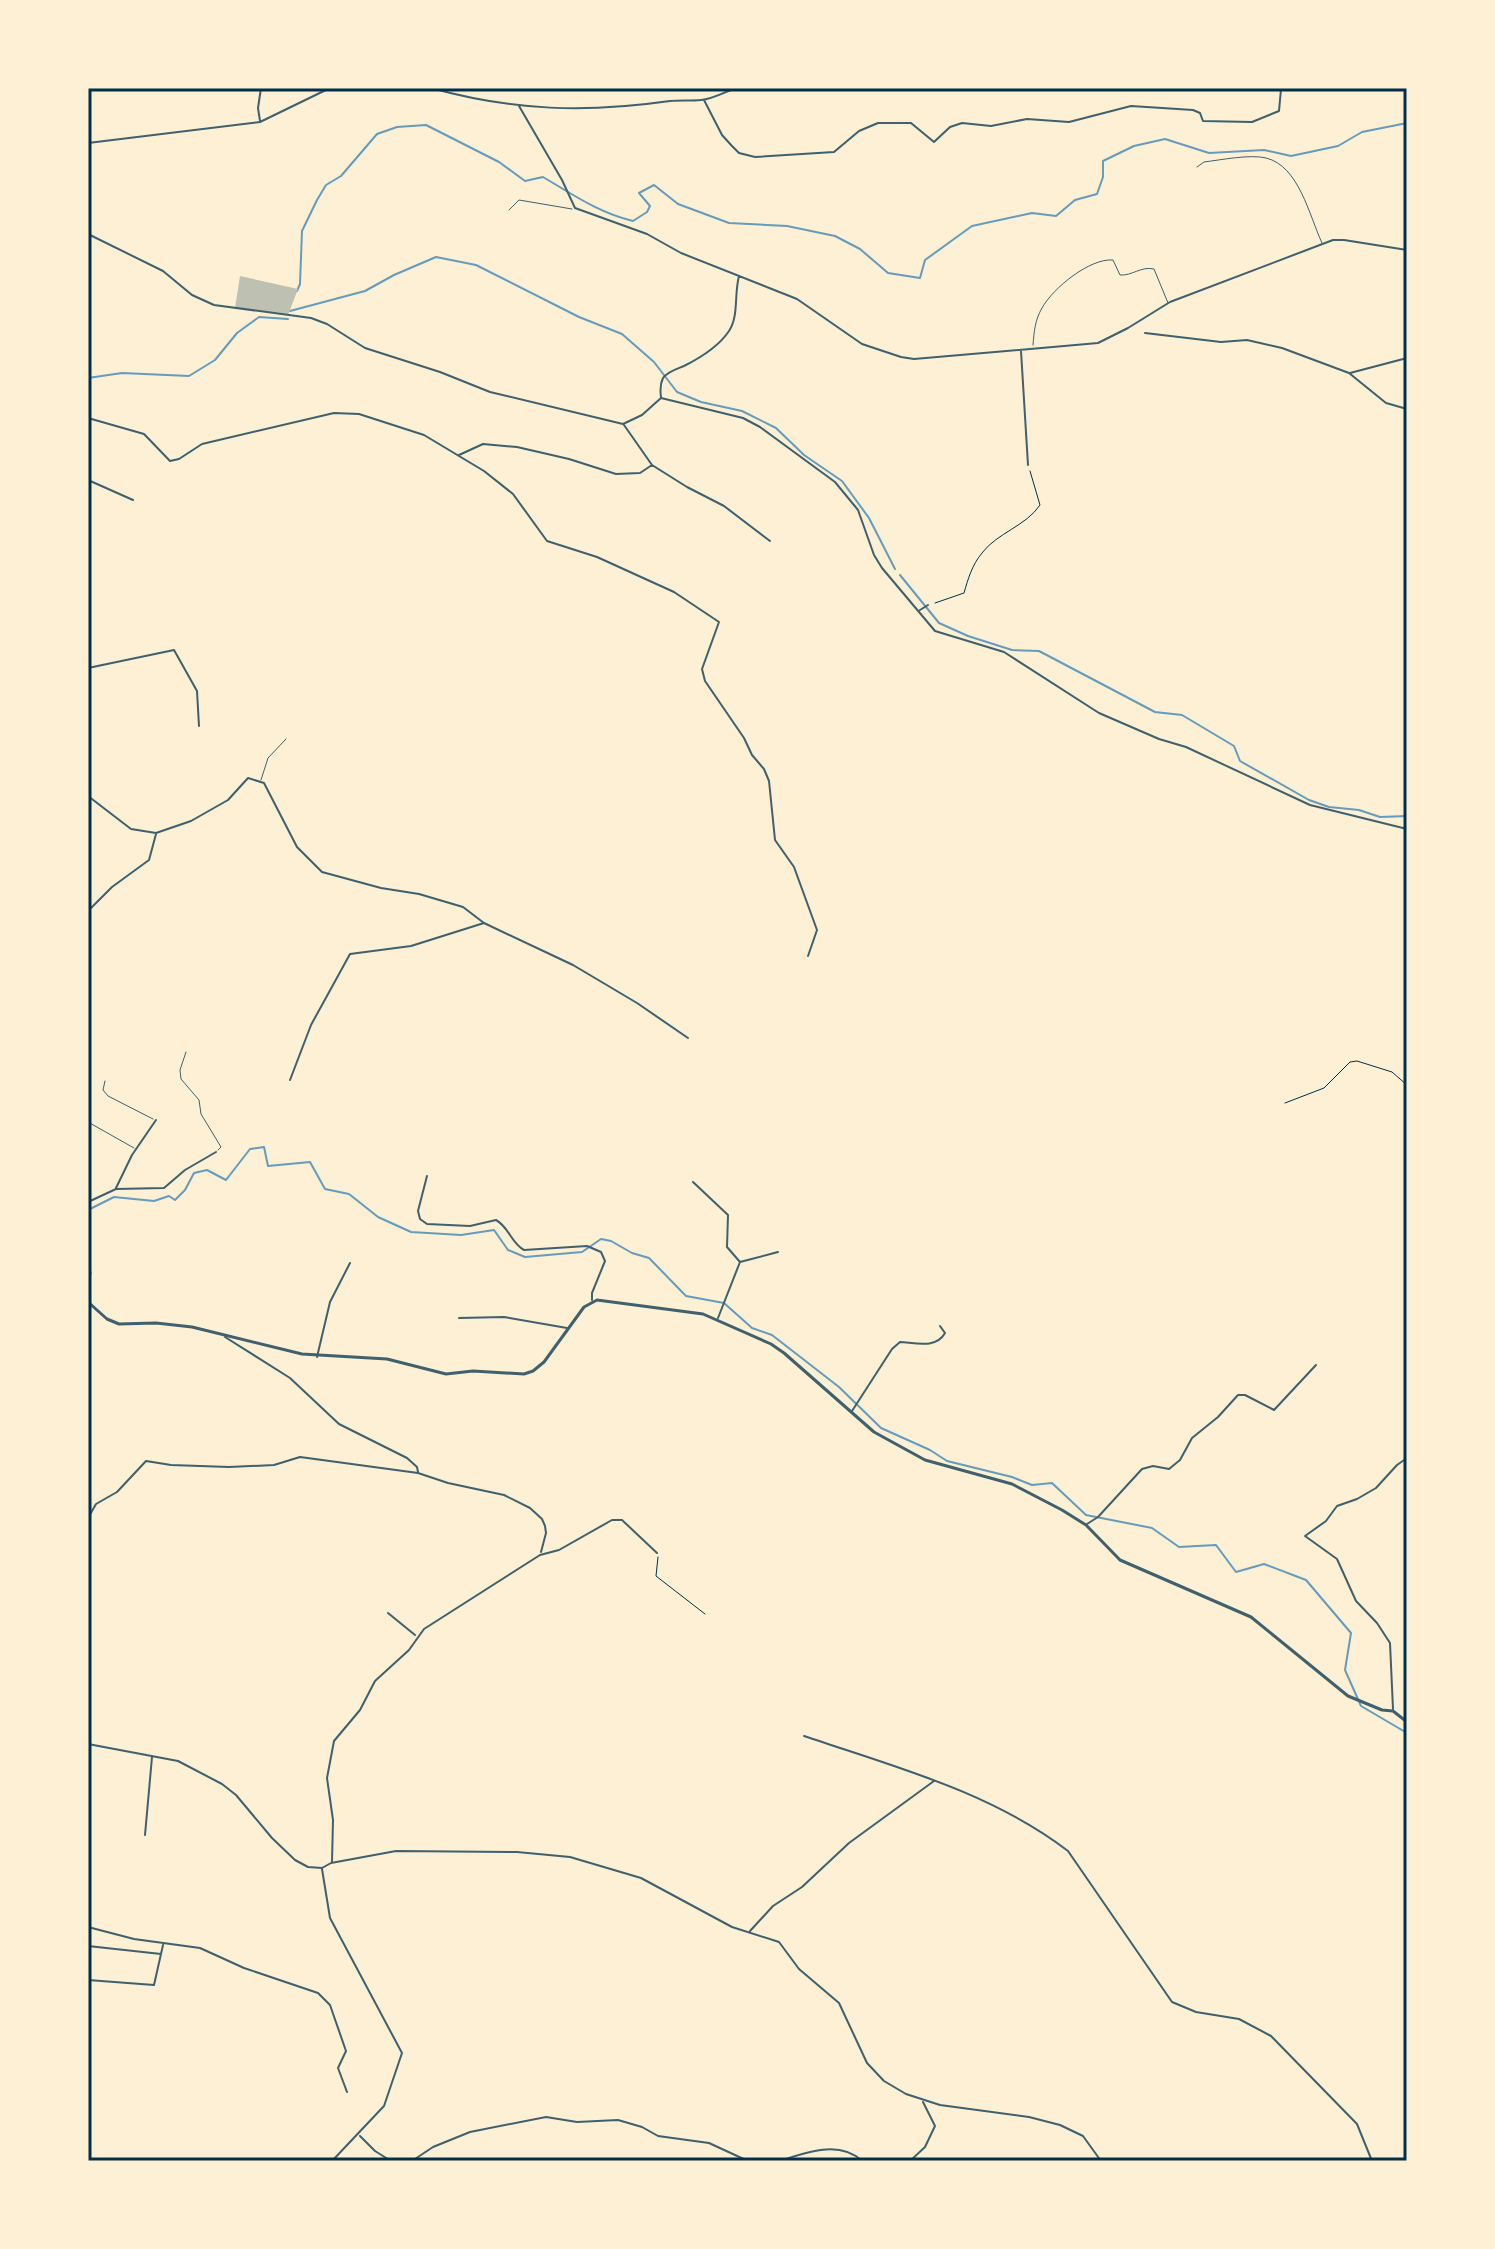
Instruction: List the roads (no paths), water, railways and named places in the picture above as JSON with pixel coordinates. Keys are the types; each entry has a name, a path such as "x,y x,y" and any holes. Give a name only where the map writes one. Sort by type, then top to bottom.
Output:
{"street":[{"path":"260,122 258,108 261,88"},
{"path":"88,143 260,122 330,88"},
{"path":"431,88 467,98 519,106 616,109 680,100 704,100 736,88"},
{"path":"704,100 722,135 739,153 771,158 834,152 859,131 878,123 911,123 934,142 950,127 962,123 991,126 1027,119 1069,122 1131,106 1193,110 1200,113 1203,121 1252,122 1279,111 1281,89 1288,88"},
{"path":"519,106 575,208 647,234 681,253 797,299 862,344 901,357 914,359 1098,343 1168,303 1323,244 1344,240 1407,250"},
{"path":"88,234 163,271 192,295 214,305 311,318 327,324 365,348 490,392 623,424 642,415 661,398"},
{"path":"661,398 660,386 664,376 701,356 718,344 730,330 739,276"},
{"path":"1145,333 1221,342 1247,340 1282,348 1349,373 1376,396 1407,409"},
{"path":"1021,349 1028,465"},
{"path":"1349,373 1407,358"},
{"path":"661,398 743,418 835,482 858,510 874,555 882,568 920,609 935,631 1004,652 1099,713 1186,747 1310,805 1407,829"},
{"path":"88,418 144,434 170,461 179,459 202,444 334,413 359,414 424,435 484,471 513,494 547,541 597,557 674,592 719,622 702,669 705,681 769,781 775,840 794,867 817,930 808,956"},
{"path":"623,424 652,465 724,506 770,541"},
{"path":"459,455 483,444 517,447 616,474 640,473 652,465"},
{"path":"88,480 133,500"},
{"path":"920,609 928,605"},
{"path":"88,668 174,650 197,691 199,726"},
{"path":"88,796 131,829 156,833 191,821 228,800 248,778 260,782 268,788 297,847 322,872 463,907 484,923 573,965 688,1038"},
{"path":"88,911 112,887 149,860 156,833"},
{"path":"290,1080 311,1025 350,954 411,946 484,923"},
{"path":"116,1189 136,1149 156,1120"},
{"path":"88,1202 116,1189 164,1188 185,1170 216,1152"},
{"path":"427,1176 418,1211 420,1219 427,1224 470,1226 496,1220 524,1250 587,1246 601,1252 605,1261 592,1293 592,1301"},
{"path":"693,1182 728,1215 727,1247 740,1262"},
{"path":"740,1262 778,1252"},
{"path":"718,1318 740,1262"},
{"path":"317,1357 330,1302 350,1263"},
{"path":"88,1264 88,1284"},
{"path":"88,1302 107,1319 119,1324 156,1323 192,1327 317,1357 387,1359 446,1374 473,1371 524,1374 541,1365 584,1307 592,1301 607,1299 718,1318 784,1353 874,1432 925,1460 1012,1484 1086,1525 1120,1560 1251,1617 1353,1699 1393,1711 1407,1722"},
{"path":"459,1318 504,1317 568,1328"},
{"path":"851,1411 892,1349 900,1342 930,1344 942,1339 945,1333 940,1326"},
{"path":"225,1337 290,1378 348,1430 414,1463 418,1473"},
{"path":"1086,1525 1098,1517 1142,1469 1153,1466 1169,1469 1180,1460 1192,1438 1218,1417 1238,1395 1245,1395 1274,1410 1316,1365"},
{"path":"88,1518 96,1504 117,1492 146,1461 229,1467 274,1465 300,1457 418,1473 504,1495 530,1508 542,1519 546,1533 540,1555"},
{"path":"1393,1711 1390,1643 1377,1623 1356,1601 1337,1559 1305,1536 1326,1521 1337,1506 1376,1488 1407,1458"},
{"path":"88,1501 96,1504"},
{"path":"331,1863 333,1820 327,1778 334,1741 360,1710 375,1681 406,1653 417,1636 438,1618 540,1555 559,1550 612,1520 622,1520 657,1553"},
{"path":"388,1613 417,1636"},
{"path":"804,1736 935,1780 986,1801 1047,1835 1068,1851 1172,2002 1196,2012 1239,2019 1271,2036 1357,2124 1372,2161"},
{"path":"88,1744 166,1757 222,1784 236,1795 283,1851 308,1867 322,1868 331,1863 350,1862 396,1851 517,1852 570,1857 658,1885 732,1927 779,1942 802,1972 833,1995 867,2063 884,2081 906,2094 940,2105 1029,2117 1060,2125 1083,2136 1101,2161"},
{"path":"145,1835 152,1756"},
{"path":"749,1932 773,1906 802,1887 849,1843 935,1780"},
{"path":"322,1868 330,1918 402,2053 384,2106 332,2161"},
{"path":"88,1927 163,1945 200,1948 244,1968 323,1996 330,2005 346,2051 338,2068 347,2092"},
{"path":"88,1980 154,1985 163,1945"},
{"path":"88,1946 162,1954"},
{"path":"910,2161 925,2147 935,2126 922,2100"},
{"path":"412,2161 433,2147 470,2132 546,2117 577,2122 618,2120 642,2127 658,2136 709,2143 748,2161"},
{"path":"359,2135 391,2161"},
{"path":"780,2161 829,2149 847,2150 862,2161"}],"lane":[{"path":"1197,167 1204,162 1266,157 1287,169 1297,181 1323,244"},
{"path":"509,210 519,200 554,208 575,208"},
{"path":"1033,348 1035,325 1051,295 1093,263 1113,260 1120,275 1125,276 1145,268 1154,269 1168,303"},
{"path":"260,782 268,758 286,739"},
{"path":"186,1052 180,1070 181,1079 199,1100 206,1125 221,1147 216,1152"},
{"path":"105,1081 103,1090 108,1096 156,1120"},
{"path":"88,1122 136,1149"}],"waterway":[{"path":"297,291 300,284 302,231 326,185 341,176 377,134 397,127 426,125 499,162 525,181 543,177 621,218 633,221 647,212 650,206 639,193 654,185 678,204 729,223 787,226 835,236 860,249 888,273 920,278 925,260 972,226 1032,213 1056,216 1075,200 1097,194 1103,177 1103,161 1134,146 1165,139 1209,153 1264,150 1291,156 1338,146 1362,132 1407,123"},
{"path":"290,311 365,291 436,257 476,265 579,317 622,334 654,362 677,392 701,402 742,411 776,428 804,455 842,481 869,518 895,569"},
{"path":"88,378 122,373 189,376 215,360 237,333 259,317 288,319"},
{"path":"900,575 939,623 1012,650 1039,651 1155,712 1182,715 1234,746 1240,761 1309,800 1380,817 1407,816"},
{"path":"88,1210 114,1197 154,1201 169,1196 175,1200 185,1190 194,1173 207,1170 226,1180 250,1149 264,1147 268,1166 310,1162 325,1189 349,1194 378,1217 411,1232 461,1235 494,1230 508,1250 525,1257 582,1252 601,1239 611,1241 649,1258 686,1296 724,1303 752,1328 772,1335 839,1387 881,1428 947,1461 1032,1485 1052,1483 1086,1515 1152,1528 1179,1547 1216,1545 1236,1572 1264,1564 1306,1580 1351,1633 1345,1670 1361,1706 1407,1733"}]}
